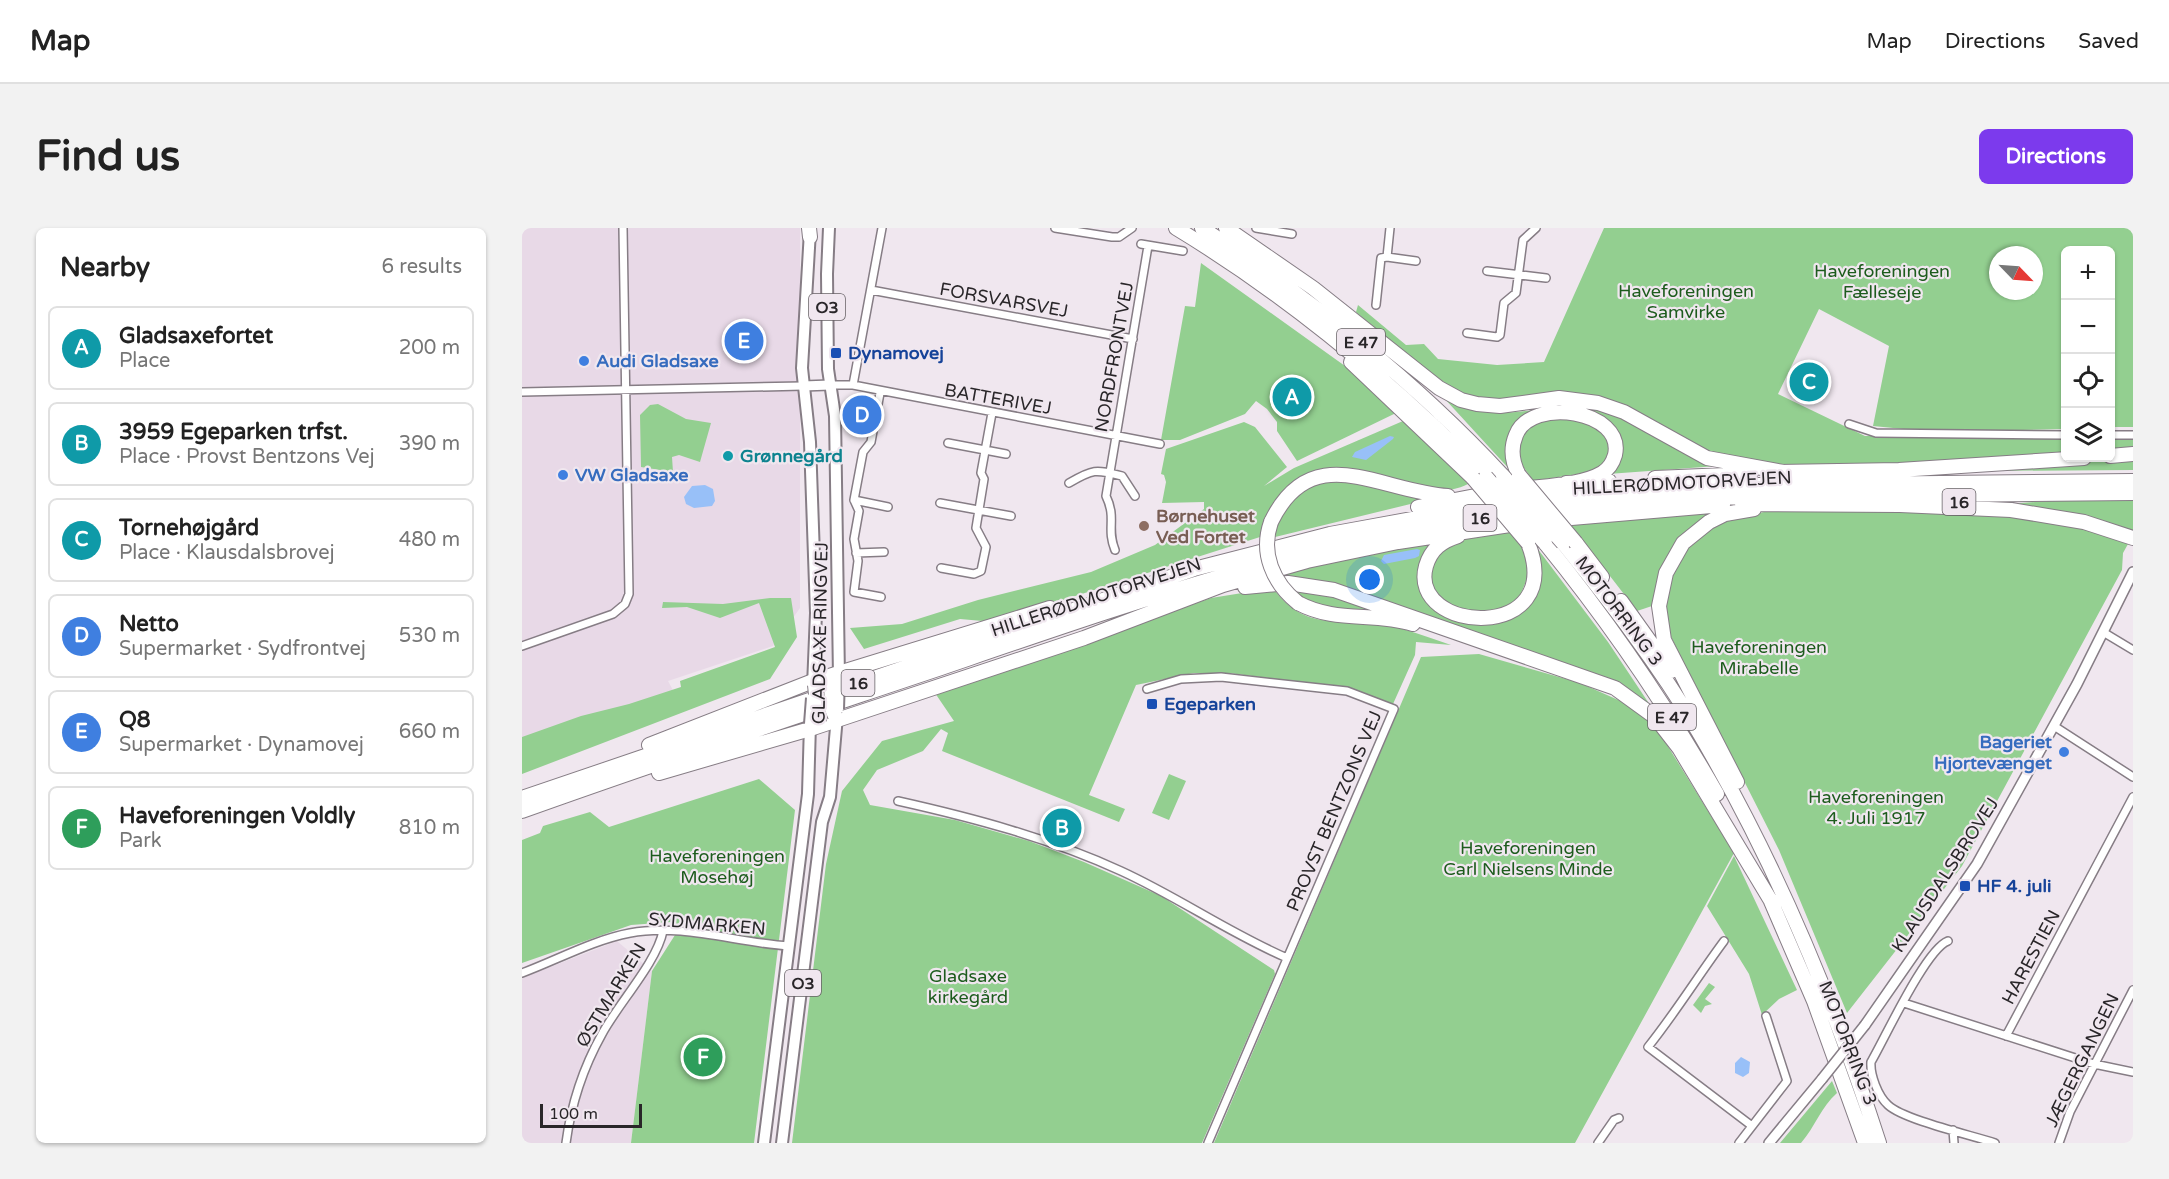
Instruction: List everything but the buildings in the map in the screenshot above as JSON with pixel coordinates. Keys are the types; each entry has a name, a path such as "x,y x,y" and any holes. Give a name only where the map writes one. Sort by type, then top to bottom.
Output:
{"highway":[{"path":"1176,228 1308,317 1364,375 1480,477 1528,543 1535,565 1531,587 1521,604 1497,618 1476,618 1454,613 1439,604 1428,589 1425,578 1428,561 1438,546 1444,541 1485,528"},
{"name":"MOTORRING 3","path":"1202,228 1283,281 1407,381 1468,439 1569,543 1697,730 1761,846 1829,1000 1879,1143"},
{"path":"1226,228 1313,288 1439,388 1461,400 1500,406 1559,398 1598,403 1624,412 1707,458 1783,471"},
{"path":"1378,340 1440,402 1468,439"},
{"path":"1566,483 1596,476 1611,464 1616,449 1614,439 1600,423 1575,414 1552,413 1528,419 1521,424 1513,443 1513,461 1519,475 1569,543 1648,637 1706,722"},
{"path":"2115,456 2133,454"},
{"path":"1899,470 2061,459"},
{"path":"1330,534 1395,512 1462,497 1566,483 1783,471 1899,470 2017,475 2043,482"},
{"path":"1462,497 1419,493 1353,474 1330,473 1317,476 1297,487 1278,507 1267,539 1269,564 1279,585 1298,603 1317,613 1335,617 1407,622 1600,681 1631,698 1655,717 1679,748 1774,906"},
{"name":"MOTORRING 3","path":"1480,477 1545,543 1599,609 1651,684 1730,817 1774,906 1818,1012 1865,1143"},
{"name":"HILLERØDMOTORVEJEN","path":"522,798 1194,569 1330,534 1486,504 1618,489 1801,483 2133,481"},
{"name":"16","path":"1900,506 1922,502 1993,501 2019,494"},
{"name":"HILLERØDMOTORVEJEN","path":"522,811 960,661 1256,564 1331,546 1447,523 1569,506 1670,498 2133,494"},
{"path":"552,800 583,796 815,725 1084,638 1223,585 1307,561 1398,542 1485,528 1677,508 1748,504 2011,510 2053,515 2109,529 2133,538"},
{"path":"1761,846 1742,793 1664,640 1659,606 1666,573 1683,543 1709,522 1725,514 1770,506"},
{"path":"565,783 602,763 834,676 1159,574 1194,569"},
{"path":"1199,596 1266,584 1312,586 1361,598 1510,652"},
{"path":"960,661 1001,656 1118,624"},
{"path":"834,676 832,709 837,717"},
{"path":"814,684 815,725"}],"main road":[{"name":"GLADSAXE RINGVEJ","path":"829,228 826,274 830,385 836,438 834,676"},
{"name":"GLADSAXE RINGVEJ","path":"810,231 803,315 803,386 810,442 816,613 814,684"},
{"name":"GLADSAXE RINGVEJ","path":"782,1143 822,822 830,797 837,717"},
{"name":"GLADSAXE RINGVEJ","path":"764,1143 815,725"}],"street":[{"path":"522,646 613,614 628,598 630,588 623,228"},
{"path":"853,386 882,228"},
{"path":"1055,228 1112,237 1119,237 1132,228"},
{"path":"1256,228 1292,234"},
{"path":"1387,257 1390,228"},
{"path":"1467,333 1497,337 1500,334 1504,303 1516,293 1523,240 1536,228"},
{"name":"NORDFRONTVEJ","path":"1115,550 1110,534 1113,514 1106,496 1133,339 1145,245 1183,251"},
{"path":"1376,305 1381,258 1416,261"},
{"path":"1487,271 1546,278"},
{"name":"FORSVARSVEJ","path":"871,290 1133,339"},
{"path":"522,392 830,385"},
{"name":"BATTERIVEJ","path":"830,385 853,386 880,393 1160,444"},
{"path":"880,393 871,442 862,452 854,500 859,511 854,539 858,561 854,591 881,597"},
{"path":"941,568 974,574 981,571 986,547 976,528 984,479 981,473 992,413"},
{"path":"1849,424 1876,433 2061,435"},
{"path":"2115,435 2133,435"},
{"path":"948,443 1006,454"},
{"path":"1069,483 1091,470 1110,473 1122,476 1135,496"},
{"path":"854,500 888,507"},
{"path":"940,503 1011,516"},
{"path":"856,553 884,552"},
{"name":"KLAUSDALSBROVEJ","path":"1769,1143 1864,1025 1977,864 2054,726 2133,572"},
{"path":"2103,632 2133,650"},
{"name":"PROVST BENTZONS VEJ","path":"1147,689 1181,679 1221,677 1347,691 1394,709 1208,1143"},
{"path":"2054,726 2133,777"},
{"name":"HARESTIEN","path":"2006,1036 2133,797"},
{"path":"898,801 1010,828 1104,863 1248,941 1287,958"},
{"name":"SYDMARKEN","path":"522,973 628,933 663,931 789,946"},
{"name":"ØSTMARKEN","path":"566,1143 576,1093 588,1062 602,1033 657,948 663,931"},
{"path":"1724,941 1679,1008 1648,1047 1752,1126"},
{"path":"1948,941 1935,950 1871,1062 1870,1068 1881,1097 1897,1112 1995,1143"},
{"name":"JÆGERGANGEN","path":"2059,1143 2070,1112 2133,990"},
{"path":"1904,1003 2094,1064 2133,1072"},
{"path":"1739,1143 1787,1081 1766,1016"},
{"path":"1598,1143 1614,1120 1619,1118"},
{"path":"1953,1130 1954,1143"}],"shaded area":[{"path":"522,228 800,228 800,608 773,646 668,681 675,694 522,757"},
{"path":"617,941 652,971 631,1143 522,1143 522,978"}],"green space":[{"path":"1604,228 2133,228 2133,427 2115,427 2115,246 2061,246 2061,429 1934,432 1873,426 1889,346 1819,309 1778,394 1865,436 2061,437 2061,462 2115,462 2115,437 2133,437 2133,470 1973,471 1906,466 1757,464 1706,454 1607,401 1490,401 1462,395 1404,354 1356,312 1358,305 1406,345 1424,344 1438,359 1497,365 1544,362"},
{"path":"1201,263 1345,366 1396,413 1297,461 1277,431 1277,422 1267,409 1256,401 1245,414 1180,440 1161,440 1185,306 1195,307"},
{"path":"1444,398 1498,412 1564,406 1593,407 1641,425 1717,466 1608,474 1618,448 1586,413 1527,416 1511,471"},
{"path":"658,404 686,419 711,423 700,462 679,455 672,457 673,472 641,467 640,415 650,405"},
{"path":"1551,416 1579,420 1607,433 1609,459 1597,471 1533,481 1519,459 1518,441 1532,425"},
{"path":"1403,421 1440,453 1468,484 1446,490 1424,490 1357,471 1335,468 1313,471 1292,483 1280,494 1268,514 1260,537 994,622 960,619 864,649 850,628 902,624 978,600 1091,572 1155,545 1204,509 1204,502 1162,503 1166,482 1164,475 1161,474 1166,449 1244,422 1255,427 1287,467 1264,486 1294,468"},
{"path":"1326,475 1431,499 1271,538 1287,499"},
{"name":"Haveforeningen 4. Juli 1917","path":"2048,501 2133,501 2133,535 2123,553 2122,570 1962,866 1847,1013 1779,850 1668,631 1665,607 1667,587 1686,545 1708,528 1727,519 1764,512 1921,511"},
{"path":"1717,512 1657,583 1652,606 1637,611 1569,523"},
{"path":"1510,530 1529,553 1531,568 1519,599 1506,610 1465,614 1434,596 1431,564 1436,554 1444,547 1465,537"},
{"path":"1439,540 1420,580 1435,603 1446,614 1466,623 1484,625 1502,623 1516,615 1528,603 1536,588 1539,569 1537,548 1608,642 1658,717 1607,680 1280,580 1276,573"},
{"name":"Gladsaxe kirkegård","path":"1273,588 1285,602 1309,617 1379,624 1451,645 1416,642 1415,655 1393,704 1357,691 1331,686 1229,673 1194,673 1136,685 1089,795 1125,809 1119,822 942,751 948,733 941,729 923,751 877,770 863,790 870,805 955,820 1029,841 1084,862 1161,896 1274,970 1275,974 1202,1143 792,1143 826,864 842,791 882,741 954,721 935,693 1211,598"},
{"path":"1286,589 1312,589 1389,615 1318,612"},
{"path":"770,598 791,598 797,637 770,679 522,774 522,737 581,716 629,704 681,687 680,681 775,647 759,603 720,618 687,607 662,608 663,602 723,604"},
{"name":"Haveforeningen Carl Nielsens Minde","path":"1479,654 1580,683 1625,703 1656,727 1734,853 1575,1143 1214,1143 1421,657"},
{"path":"1169,774 1186,781 1169,820 1152,813"},
{"name":"Haveforeningen Mosehøj","path":"759,779 795,810 754,1143 631,1143 652,971 675,935 671,922 631,925 522,963 522,840 540,833 543,826 590,812 609,827"},
{"path":"1734,856 1797,990 1779,999 1762,1015 1749,974 1707,906"},
{"path":"1709,983 1715,987 1705,999 1712,1004 1705,1006 1701,1013 1693,1005"},
{"path":"1832,1081 1837,1093 1801,1143 1780,1143"}],"water":[{"path":"1390,436 1394,437 1393,439 1366,460 1352,457 1355,452"},
{"path":"705,485 713,489 715,501 712,506 694,508 686,504 684,497 692,486"},
{"path":"1420,550 1419,556 1415,558 1384,564 1381,561 1384,555"},
{"path":"1741,1057 1750,1062 1749,1073 1743,1077 1735,1073 1735,1063"}],"place":[{"name":"Q8","path":"744,341"},
{"name":"Dynamovej","path":"836,353"},
{"name":"Audi Gladsaxe","path":"584,361"},
{"name":"Tornehøjgård","path":"1809,382"},
{"name":"Gladsaxefortet","path":"1292,397"},
{"name":"Netto","path":"862,415"},
{"name":"Grønnegård","path":"728,456"},
{"name":"VW Gladsaxe","path":"563,475"},
{"name":"Børnehuset Ved Fortet","path":"1144,526"},
{"name":"Egeparken","path":"1152,704"},
{"name":"Bageriet Hjortevænget","path":"2064,752"},
{"name":"3959 Egeparken trfst.","path":"1062,828"},
{"name":"HF 4. juli","path":"1965,886"},
{"name":"Haveforeningen Voldly","path":"703,1057"}],"park label":[{"name":"Haveforeningen Fælleseje","path":"1882,281"},
{"name":"Haveforeningen Samvirke","path":"1686,301"},
{"name":"Haveforeningen Mirabelle","path":"1759,657"}]}
